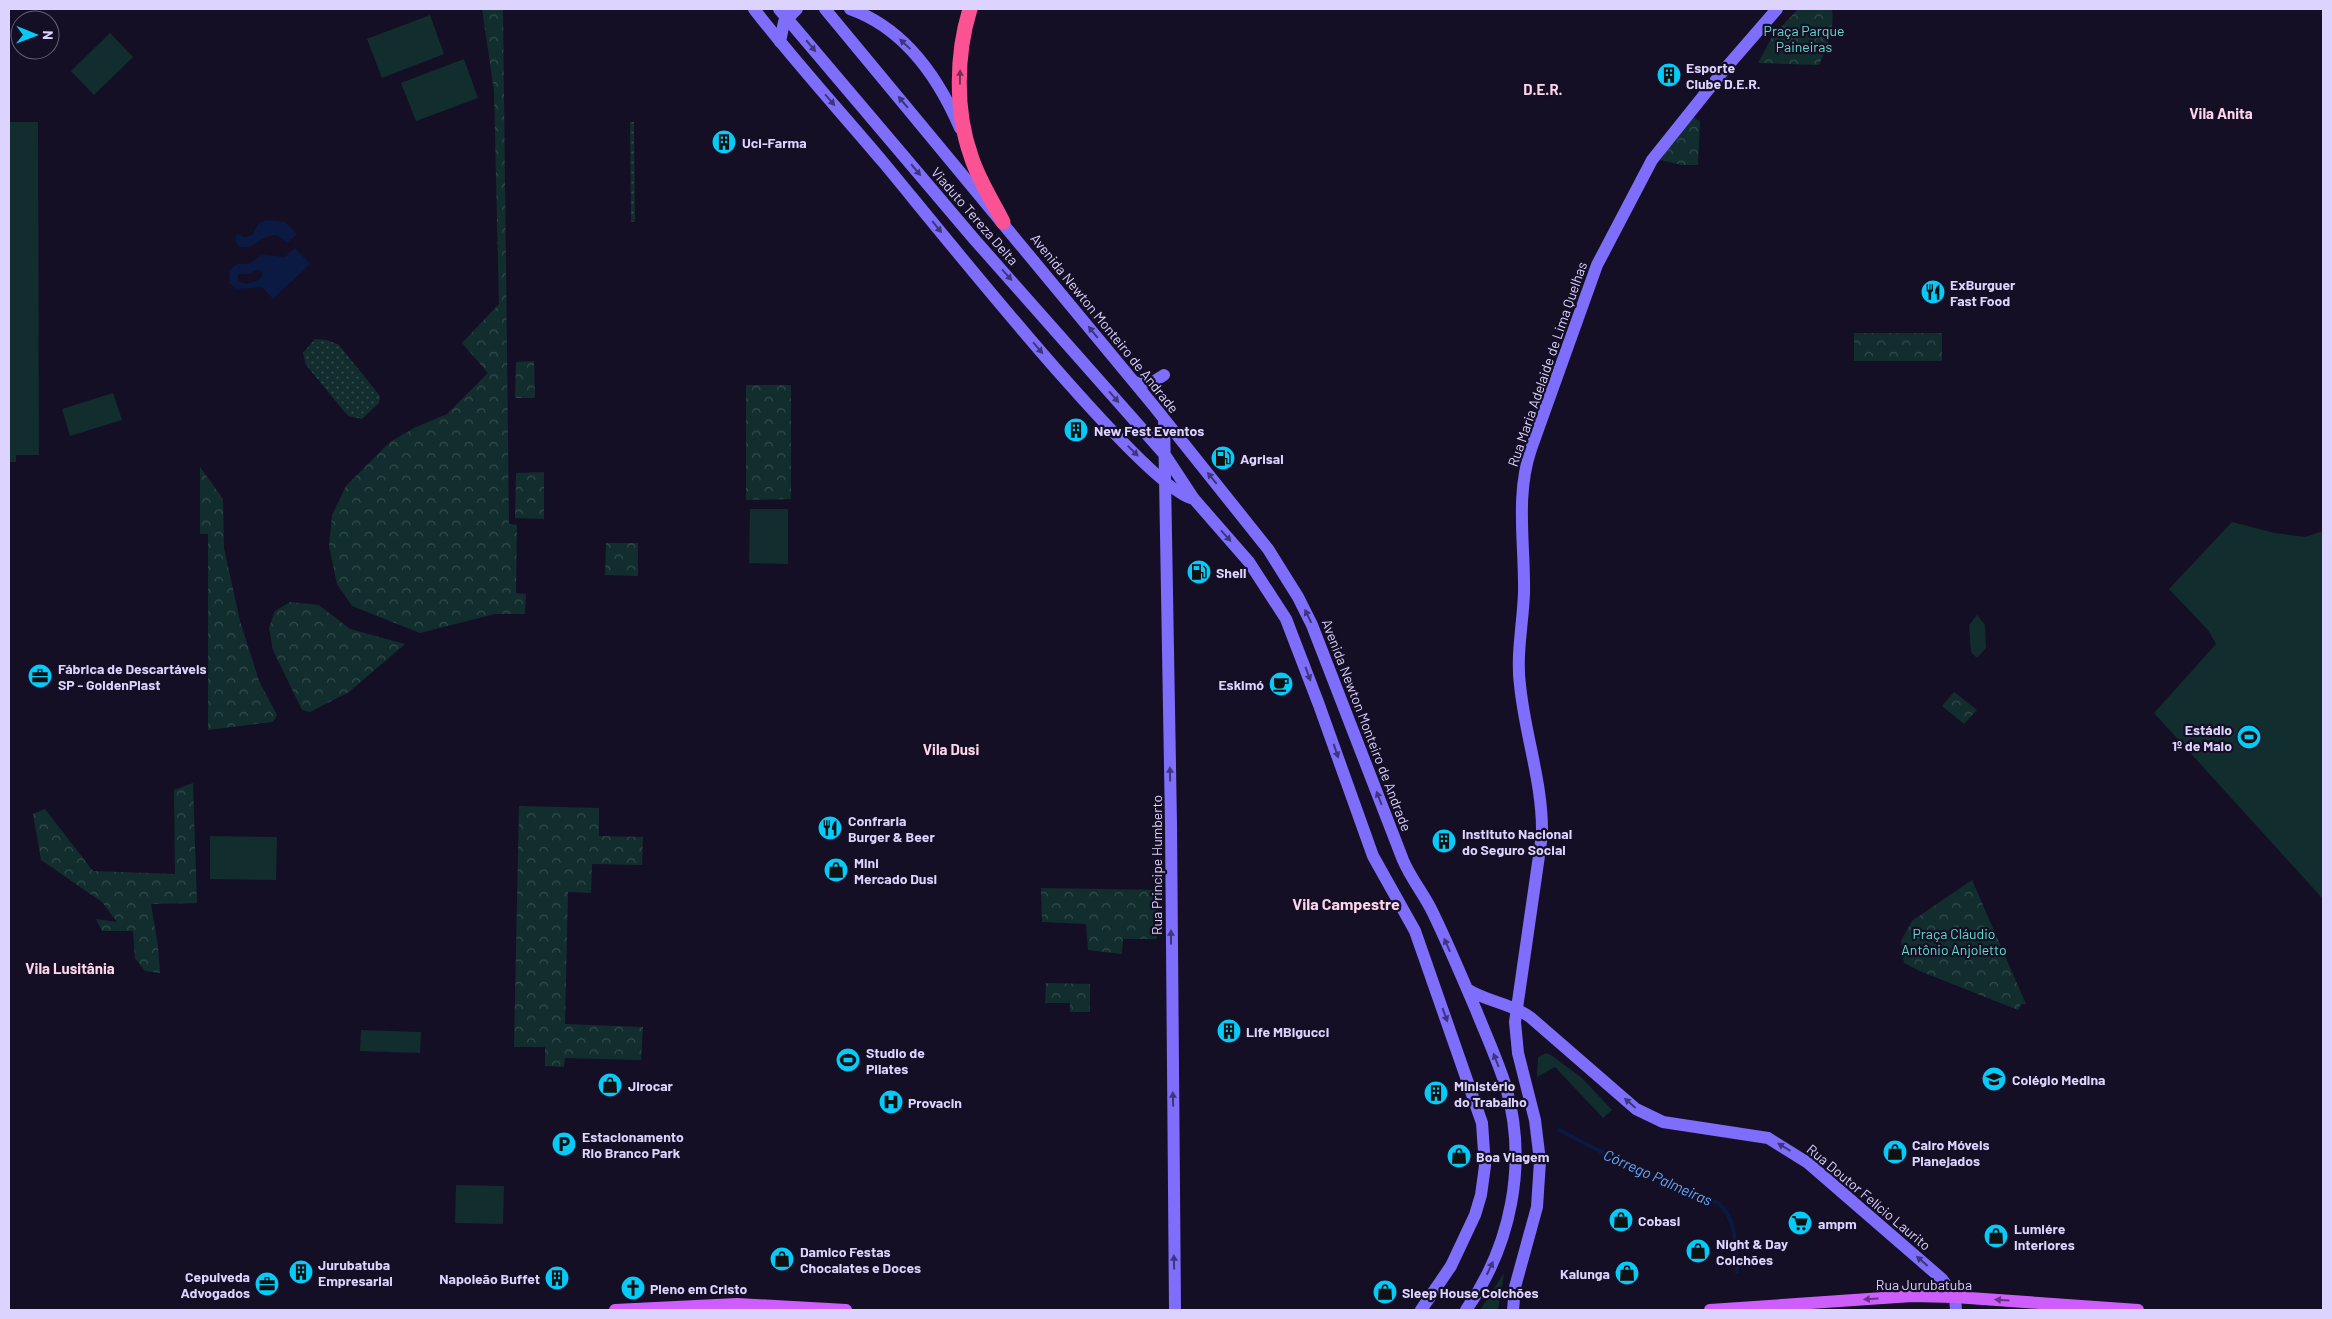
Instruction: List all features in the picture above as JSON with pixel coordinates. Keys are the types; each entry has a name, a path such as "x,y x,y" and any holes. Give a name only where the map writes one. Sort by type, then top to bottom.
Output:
{"highway":[{"path":"970,9 963,38 960,76 962,115 967,144 979,176 1003,222"}],"main road":[{"path":"754,9 1051,362 1110,429 1167,485 1185,498 1194,499"},
{"name":"Viaduto Tereza Delta","path":"779,9 974,239 1165,455"},
{"path":"780,42 784,22 797,9"},
{"name":"Viaduto Tereza Delta","path":"825,9 1003,222"},
{"path":"850,9 884,27 917,56 939,85 967,144"},
{"name":"Rua Maria Adelaide de Lima Quelhas","path":"1513,1310 1515,1287 1534,1223 1538,1195 1539,1141 1518,1053 1516,1008 1542,835 1542,816 1534,755 1519,683 1524,592 1522,499 1527,461 1597,265 1652,160 1724,70 1777,9"},
{"name":"Avenida Newton Monteiro de Andrade","path":"1003,222 1268,549 1303,606 1318,639 1406,865 1432,910 1467,989 1506,1088 1513,1127 1515,1168 1511,1207 1500,1246 1487,1275 1466,1310"},
{"path":"1135,383 1153,382 1164,375"},
{"name":"Rua Principe Humberto","path":"1164,419 1167,485 1175,1310"},
{"path":"1165,455 1194,499 1249,562 1286,619 1373,856 1415,931 1477,1105 1485,1142 1485,1166 1476,1215 1460,1250 1443,1280 1421,1310"},
{"name":"Rua Doutor Felício Laurito","path":"1467,989 1483,998 1516,1008 1536,1021 1636,1108 1650,1116 1664,1122 1768,1138 1802,1158 1942,1279 1955,1297"},
{"name":"Rua Jurubatuba","path":"1710,1310 1912,1296 1955,1297 2138,1310"},
{"path":"1955,1297 1956,1310"},
{"path":"615,1310 737,1304 846,1310"}],"green space":[{"path":"482,9 503,9 509,524 517,525 516,593 526,594 525,614 495,614 420,633 352,606 337,584 329,546 332,515 346,486 390,442 414,428 447,414 488,373 462,343 499,304 494,91"},
{"name":"Praça Parque Paineiras","path":"1798,9 1832,9 1831,31 1819,65 1758,63 1772,37"},
{"path":"430,15 444,54 382,78 367,39"},
{"path":"110,33 133,57 94,95 71,71"},
{"path":"464,59 478,98 416,121 401,83"},
{"path":"1693,117 1700,121 1698,165 1682,165 1660,160"},
{"path":"9,122 38,122 39,455 16,455 16,462 9,462"},
{"path":"630,122 634,122 635,222 631,222"},
{"path":"1854,333 1942,333 1942,361 1854,361"},
{"path":"315,339 327,340 339,345 380,396 379,403 362,419 348,416 306,365 303,353"},
{"path":"534,361 535,398 515,398 516,362"},
{"path":"746,385 791,385 791,499 746,500"},
{"path":"113,393 122,420 70,436 62,409"},
{"path":"200,467 223,499 224,548 240,621 259,681 277,715 273,722 208,730 208,534 200,534"},
{"path":"544,472 544,519 515,518 516,473"},
{"path":"750,509 788,509 788,564 749,563"},
{"name":"Estádio 1º de Maio","path":"2232,522 2275,533 2305,537 2323,531 2323,899 2154,713 2216,644 2208,630 2169,589"},
{"path":"606,543 638,543 638,576 605,575"},
{"path":"290,602 319,605 350,629 405,644 349,692 310,712 302,710 273,650 269,628 275,611"},
{"path":"1977,615 1985,625 1986,648 1977,658 1971,652 1969,625"},
{"path":"1954,692 1977,710 1964,724 1942,706"},
{"path":"193,783 197,903 151,904 158,946 160,973 145,971 135,958 133,931 102,931 96,919 117,922 102,902 41,860 33,814 45,809 93,871 175,874 174,790"},
{"path":"519,806 599,808 599,836 643,837 642,865 592,864 591,893 568,892 565,1024 643,1027 641,1060 565,1058 564,1067 545,1066 545,1047 514,1047"},
{"path":"210,836 277,837 276,880 210,879"},
{"name":"Praça Cláudio Antônio Anjoletto","path":"1972,880 2026,1004 2021,1004 2018,1010 1904,963 1901,941 1912,921"},
{"path":"1041,888 1157,890 1157,939 1123,939 1122,954 1088,950 1086,924 1042,922"},
{"path":"1046,983 1090,984 1090,1012 1070,1012 1070,1003 1045,1003"},
{"path":"361,1030 421,1032 420,1053 360,1051"},
{"path":"1546,1053 1582,1078 1612,1110 1603,1118 1555,1067 1537,1077 1538,1057"},
{"path":"456,1185 504,1186 503,1224 455,1223"},
{"path":"1504,1273 1498,1310 1480,1310"}],"water":[{"path":"265,220 285,222 297,234 287,243 274,235 248,247 239,245 235,240 237,234 245,237 252,235 258,224"},
{"path":"295,248 310,264 273,299 262,287 237,289 229,283 230,270 237,264 249,264 262,255 285,257","holes":["257,270 263,274 259,280 247,284 238,281 238,274 250,274"]}],"waterway":[{"name":"Córrego Palmeiras","path":"1559,1130 1613,1158 1718,1203 1729,1217 1732,1226 1737,1272"}],"place":[{"name":"Esporte Clube D.E.R.","path":"1669,75"},
{"name":"Uci-Farma","path":"724,142"},
{"name":"ExBurguer Fast Food","path":"1933,292"},
{"name":"New Fest Eventos","path":"1076,430"},
{"name":"Agrisal","path":"1223,458"},
{"name":"Shell","path":"1199,572"},
{"name":"Fábrica de Descartáveis SP - GoldenPlast","path":"40,676"},
{"name":"Eskimó","path":"1281,684"},
{"name":"Estádio 1º de Maio","path":"2249,737"},
{"name":"Confraria Burger & Beer","path":"830,828"},
{"name":"Instituto Nacional do Seguro Social","path":"1444,841"},
{"name":"Mini Mercado Dusi","path":"836,870"},
{"name":"Life MBigucci","path":"1229,1031"},
{"name":"Studio de Pilates","path":"848,1060"},
{"name":"Colégio Medina","path":"1994,1079"},
{"name":"Jirocar","path":"610,1085"},
{"name":"Ministério do Trabalho","path":"1436,1093"},
{"name":"Provacin","path":"891,1102"},
{"name":"Estacionamento Rio Branco Park","path":"564,1144"},
{"name":"Cairo Móveis Planejados","path":"1895,1152"},
{"name":"Boa Viagem","path":"1459,1156"},
{"name":"Cobasi","path":"1621,1220"},
{"name":"ampm","path":"1800,1223"},
{"name":"Lumiére Interiores","path":"1996,1236"},
{"name":"Night & Day Colchões","path":"1698,1251"},
{"name":"Damico Festas Chocalates e Doces","path":"782,1259"},
{"name":"Jurubatuba Empresarial","path":"301,1272"},
{"name":"Kalunga","path":"1627,1273"},
{"name":"Napoleão Buffet","path":"557,1278"},
{"name":"Cepulveda Advogados","path":"267,1284"},
{"name":"Pleno em Cristo","path":"633,1288"},
{"name":"Sleep House Colchões","path":"1385,1292"}],"district":[{"name":"D.E.R.","path":"1543,89"},
{"name":"Vila Anita","path":"2221,113"},
{"name":"Vila Dusi","path":"951,749"},
{"name":"Vila Campestre","path":"1346,903"},
{"name":"Vila Lusitânia","path":"70,968"}]}
